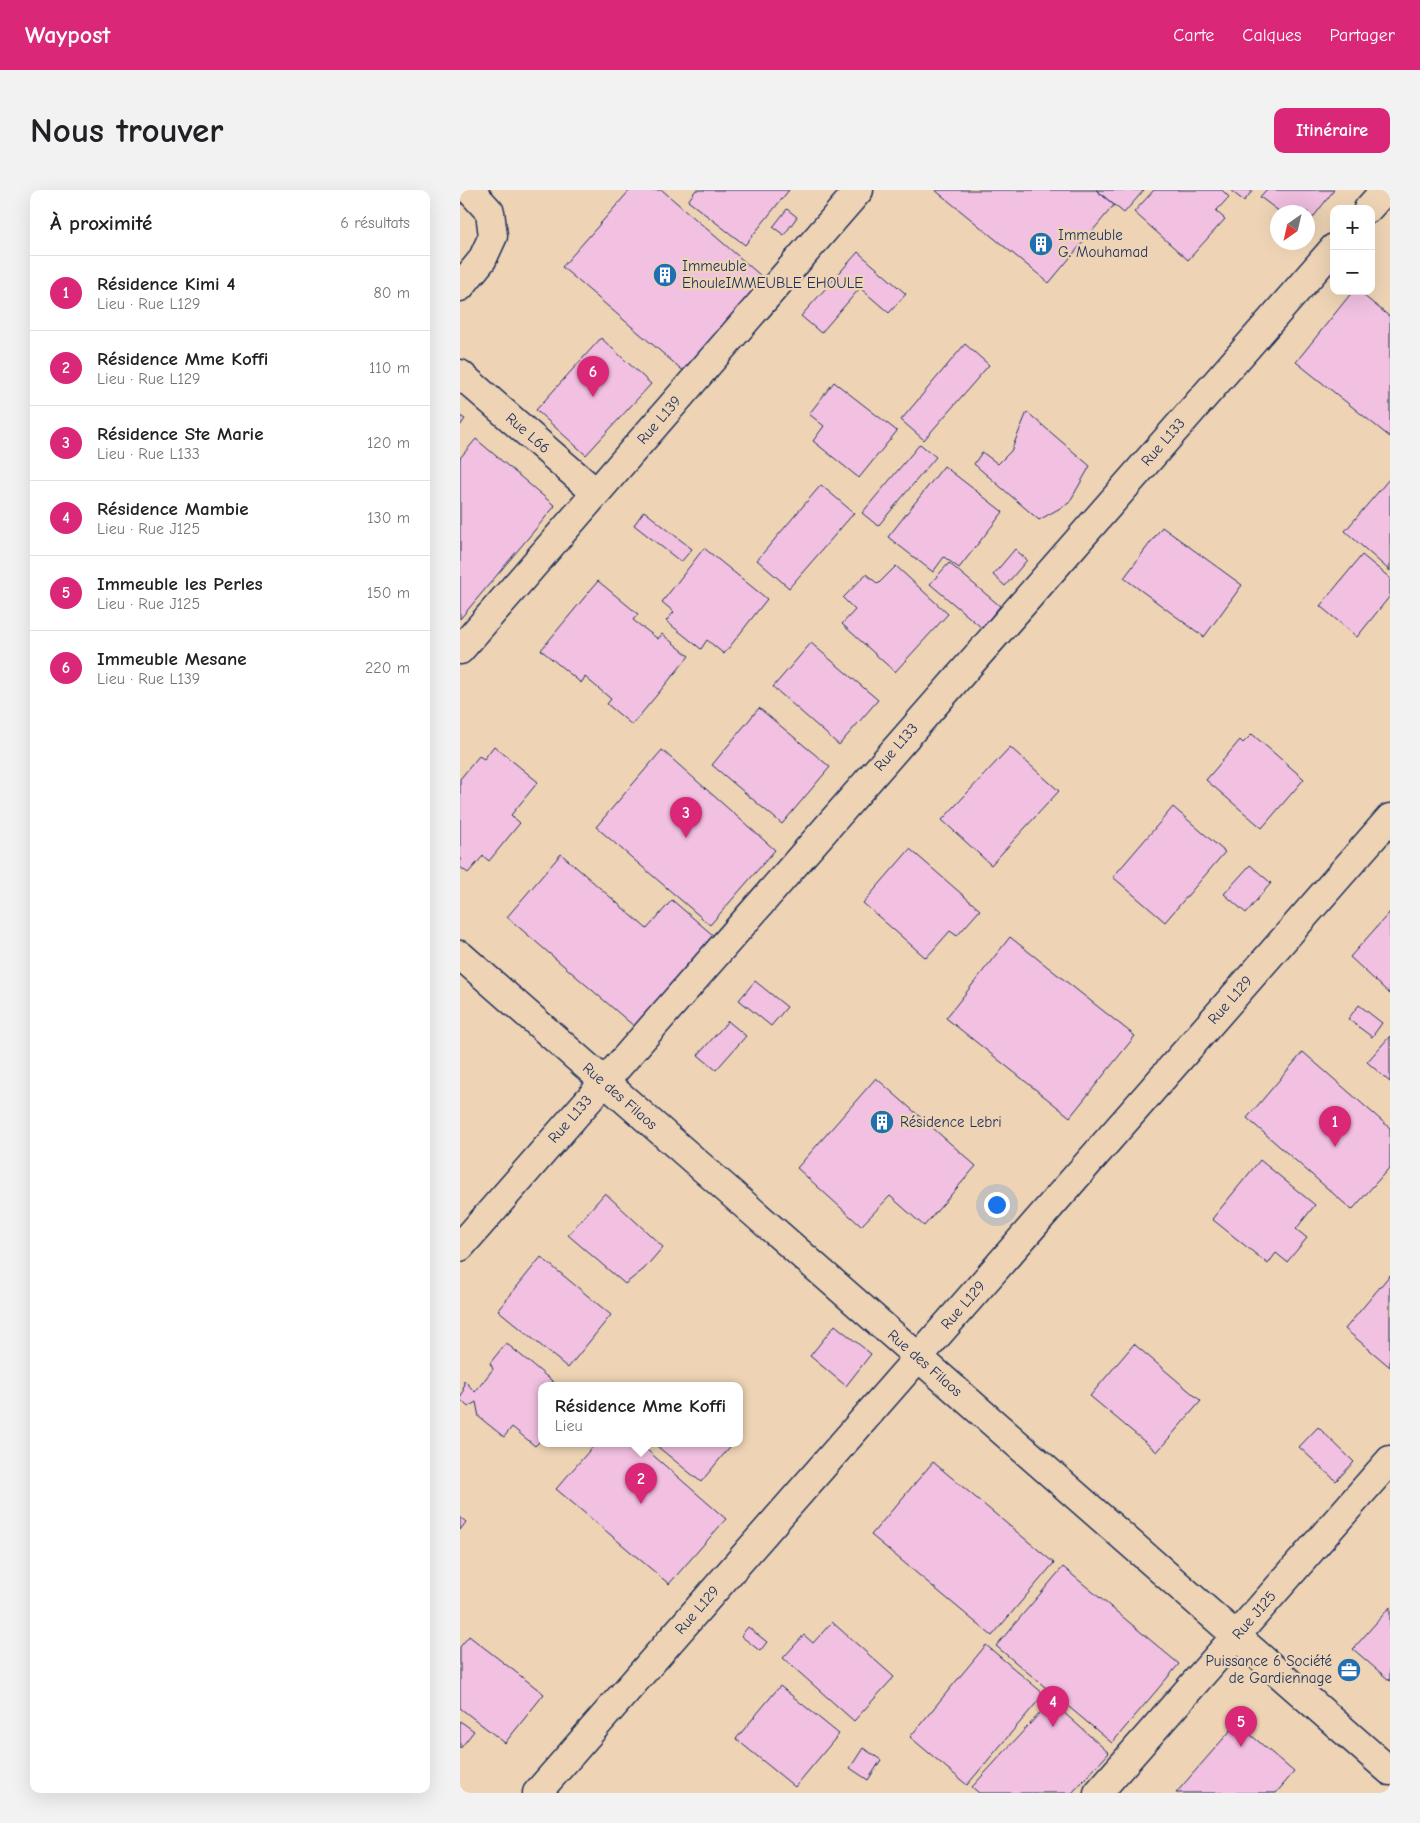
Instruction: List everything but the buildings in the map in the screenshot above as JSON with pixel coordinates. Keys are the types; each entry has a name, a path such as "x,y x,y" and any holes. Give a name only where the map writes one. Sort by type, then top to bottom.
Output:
{"street":[{"path":"460,287 482,260 493,236 490,212 470,190"},
{"name":"Rue L139","path":"460,650 859,190"},
{"path":"1372,205 1385,190"},
{"name":"Rue L133","path":"460,1247 603,1081 1332,250"},
{"name":"Rue L66","path":"460,374 596,493"},
{"name":"Rue L129","path":"537,1793 1390,818"},
{"name":"Rue des Filaos","path":"460,955 1390,1771"},
{"name":"Rue J125","path":"1098,1793 1390,1460"}],"place":[{"name":"Immeuble G. Mouhamad","path":"1041,244"},
{"name":"Immeuble EhouleIMMEUBLE EHOULE","path":"665,275"},
{"name":"Immeuble Mesane","path":"593,397"},
{"name":"Résidence Ste Marie","path":"686,838"},
{"name":"Résidence Lebri","path":"882,1122"},
{"name":"Résidence Kimi 4","path":"1335,1147"},
{"name":"Résidence Mme Koffi","path":"641,1504"},
{"name":"Puissance 6 Société de Gardiennage","path":"1349,1670"},
{"name":"Résidence Mambie","path":"1053,1727"},
{"name":"Immeuble les Perles","path":"1241,1747"}]}
